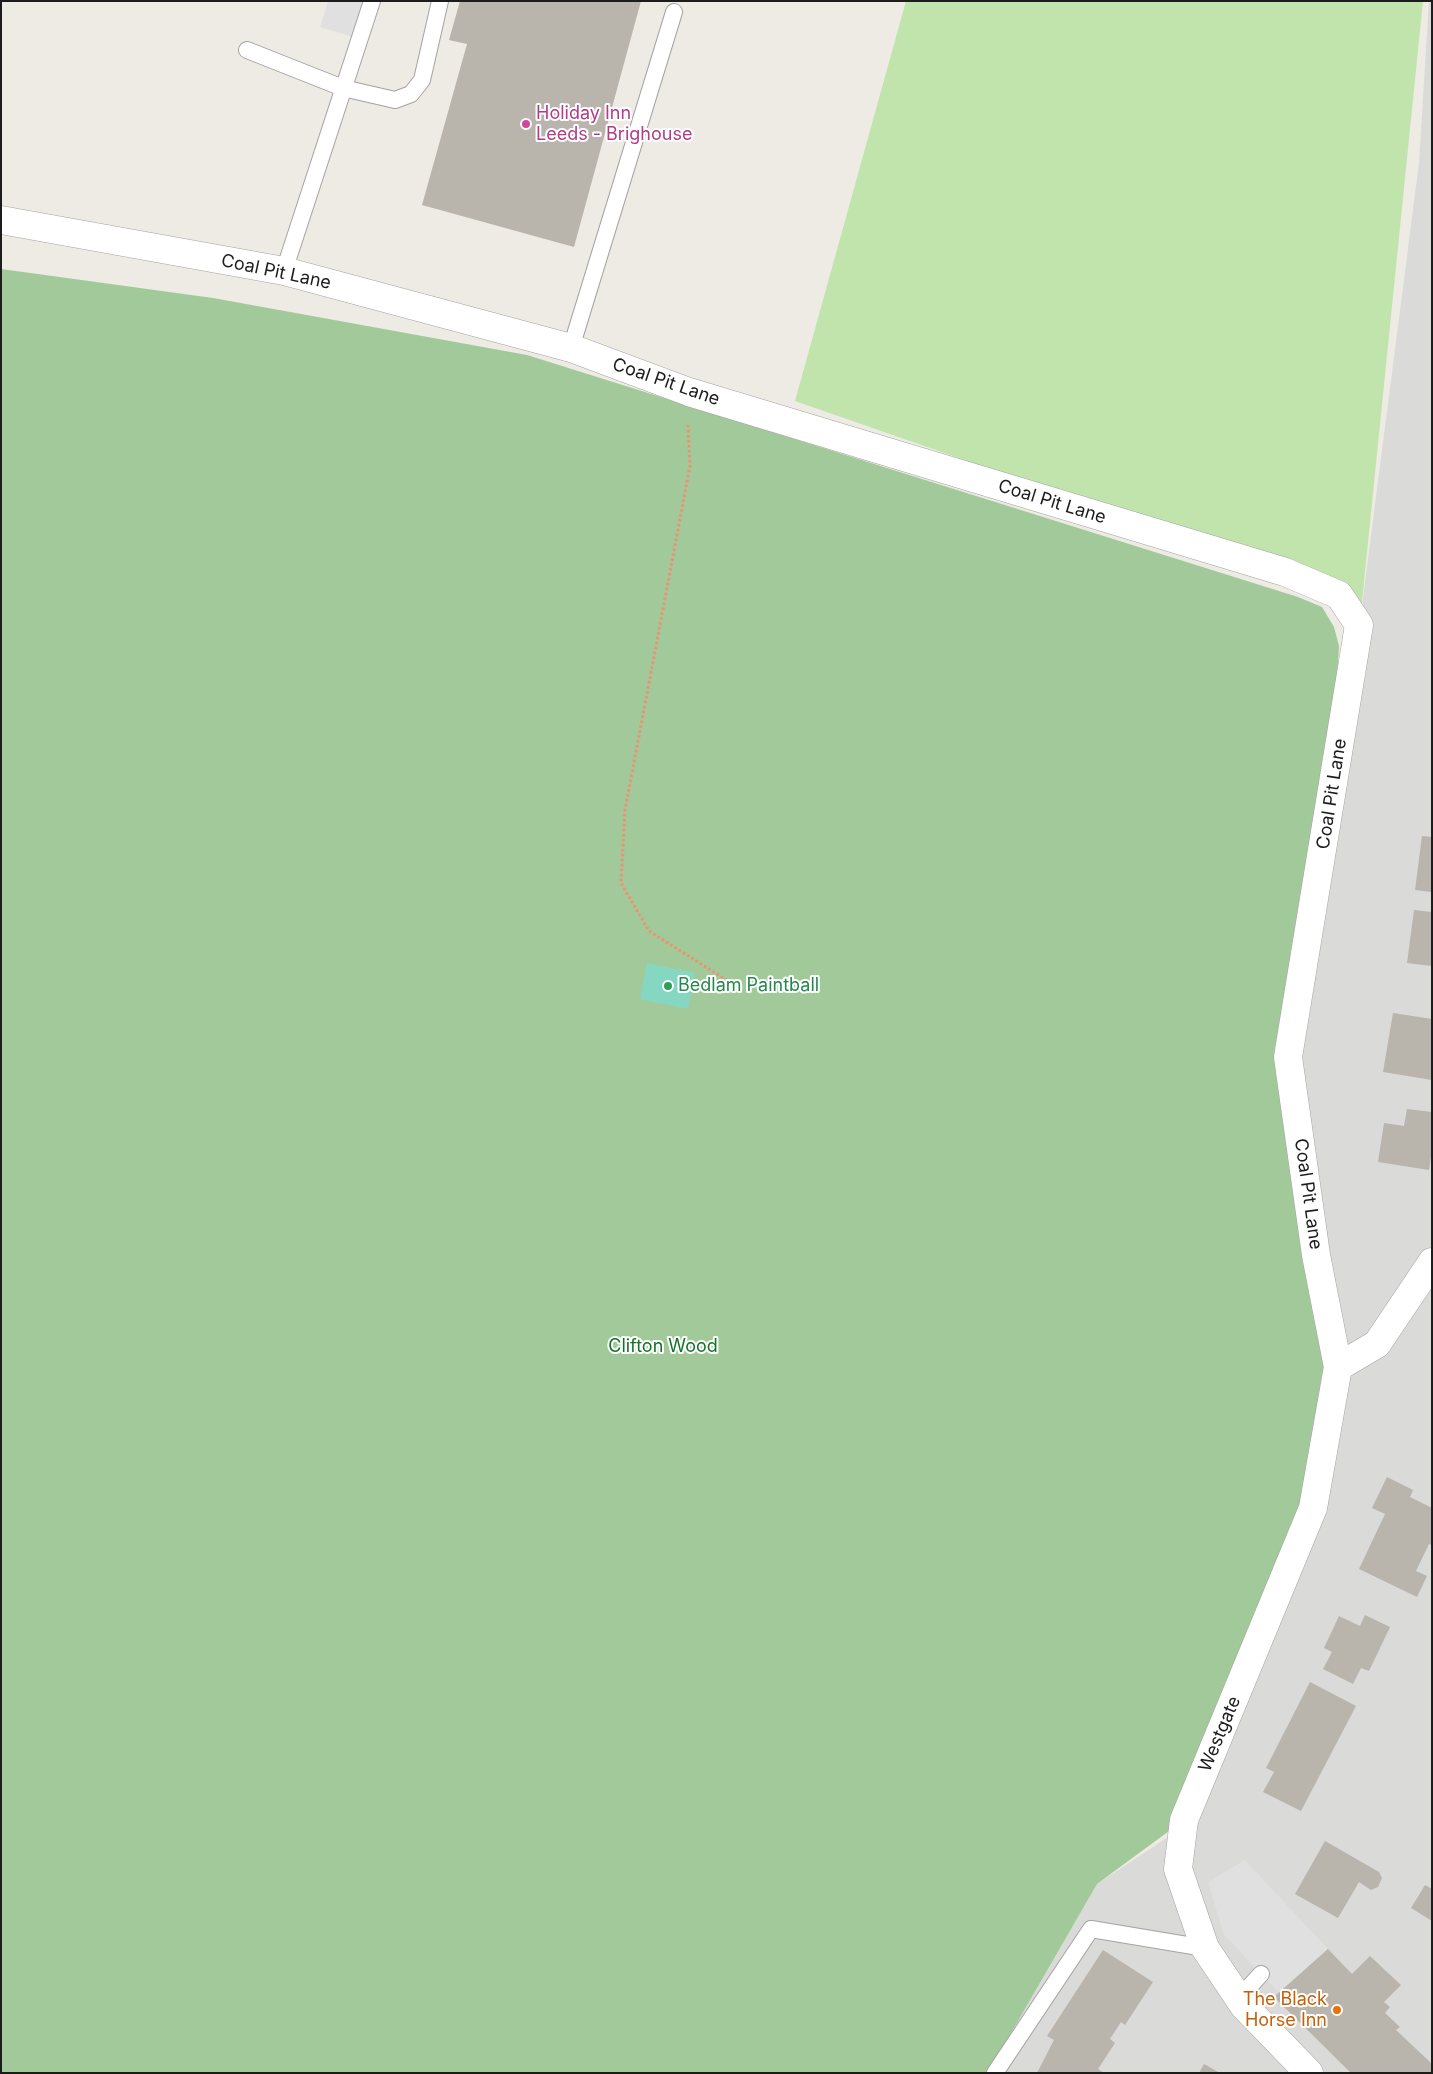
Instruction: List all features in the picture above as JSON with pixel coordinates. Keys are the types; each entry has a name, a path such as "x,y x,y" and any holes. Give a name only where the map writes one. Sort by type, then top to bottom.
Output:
{"street":[{"name":"Coal Pit Lane","path":"1,220 284,271 571,348 689,392 1286,572 1339,594 1359,625 1288,1057 1316,1255 1338,1367"},
{"path":"1338,1367 1377,1344 1432,1262"},
{"name":"Westgate","path":"1309,2073 1244,2006 1205,1948 1178,1869 1184,1820 1314,1508 1338,1367"}],"lane":[{"path":"284,271 372,1"},
{"path":"247,50 343,88 395,100 410,94 422,80 440,1"},
{"path":"571,348 674,12"},
{"path":"995,2073 1091,1929 1205,1948"},
{"path":"1239,1998 1261,1974"}],"path":[{"path":"689,392 690,466 625,810 621,883 649,931 728,981"}],"shaded area":[{"path":"328,1 372,1 360,39 320,27"},
{"path":"1429,1 1432,1 1432,2073 988,2073 1097,1884 1180,1829 1286,1052 1360,621 1419,163"},
{"path":"1245,1860 1328,1949 1279,1993 1224,1935 1208,1882"}],"green space":[{"path":"906,1 1423,1 1360,621 1286,572 795,401"},
{"name":"Clifton Wood","path":"1,269 213,298 527,355 1298,597 1322,607 1334,627 1339,646 1329,814 1286,1052 1338,1367 1313,1508 1184,1820 1097,1884 988,2073 1,2073"},
{"name":"Bedlam Paintball","path":"647,963 695,973 688,1009 640,999"}],"building":[{"name":"Holiday Inn Leeds - Brighouse","path":"460,1 641,1 574,247 422,205 467,44 449,40"},
{"path":"1422,836 1432,837 1432,892 1415,890"},
{"path":"1414,910 1432,912 1432,966 1407,963"},
{"path":"1393,1013 1432,1019 1432,1080 1383,1072"},
{"path":"1407,1109 1432,1112 1432,1150 1429,1170 1378,1162 1384,1123 1404,1126"},
{"path":"1387,1477 1413,1490 1410,1497 1432,1508 1432,1545 1429,1544 1416,1571 1427,1576 1417,1597 1359,1569 1385,1514 1372,1508"},
{"path":"1365,1615 1390,1627 1369,1671 1361,1668 1353,1684 1323,1669 1332,1652 1324,1648 1339,1616 1360,1626"},
{"path":"1310,1682 1356,1706 1301,1811 1263,1792 1274,1772 1266,1768"},
{"path":"1325,1841 1379,1872 1382,1878 1378,1887 1371,1890 1359,1882 1338,1918 1295,1894"},
{"path":"1425,1885 1432,1889 1432,1921 1411,1908"},
{"name":"The Black Horse Inn","path":"1328,1949 1352,1974 1370,1956 1401,1985 1384,2002 1390,2007 1385,2013 1400,2027 1396,2030 1432,2064 1432,2073 1351,2073 1274,1997"},
{"path":"1103,1950 1153,1982 1125,2025 1121,2022 1110,2039 1115,2043 1098,2069 1104,2073 1037,2073 1054,2040 1047,2036"},
{"path":"1204,2064 1220,2073 1199,2073"}],"place":[{"name":"Holiday Inn Leeds - Brighouse","path":"526,124"},
{"name":"Bedlam Paintball","path":"668,986"},
{"name":"The Black Horse Inn","path":"1337,2010"}]}
